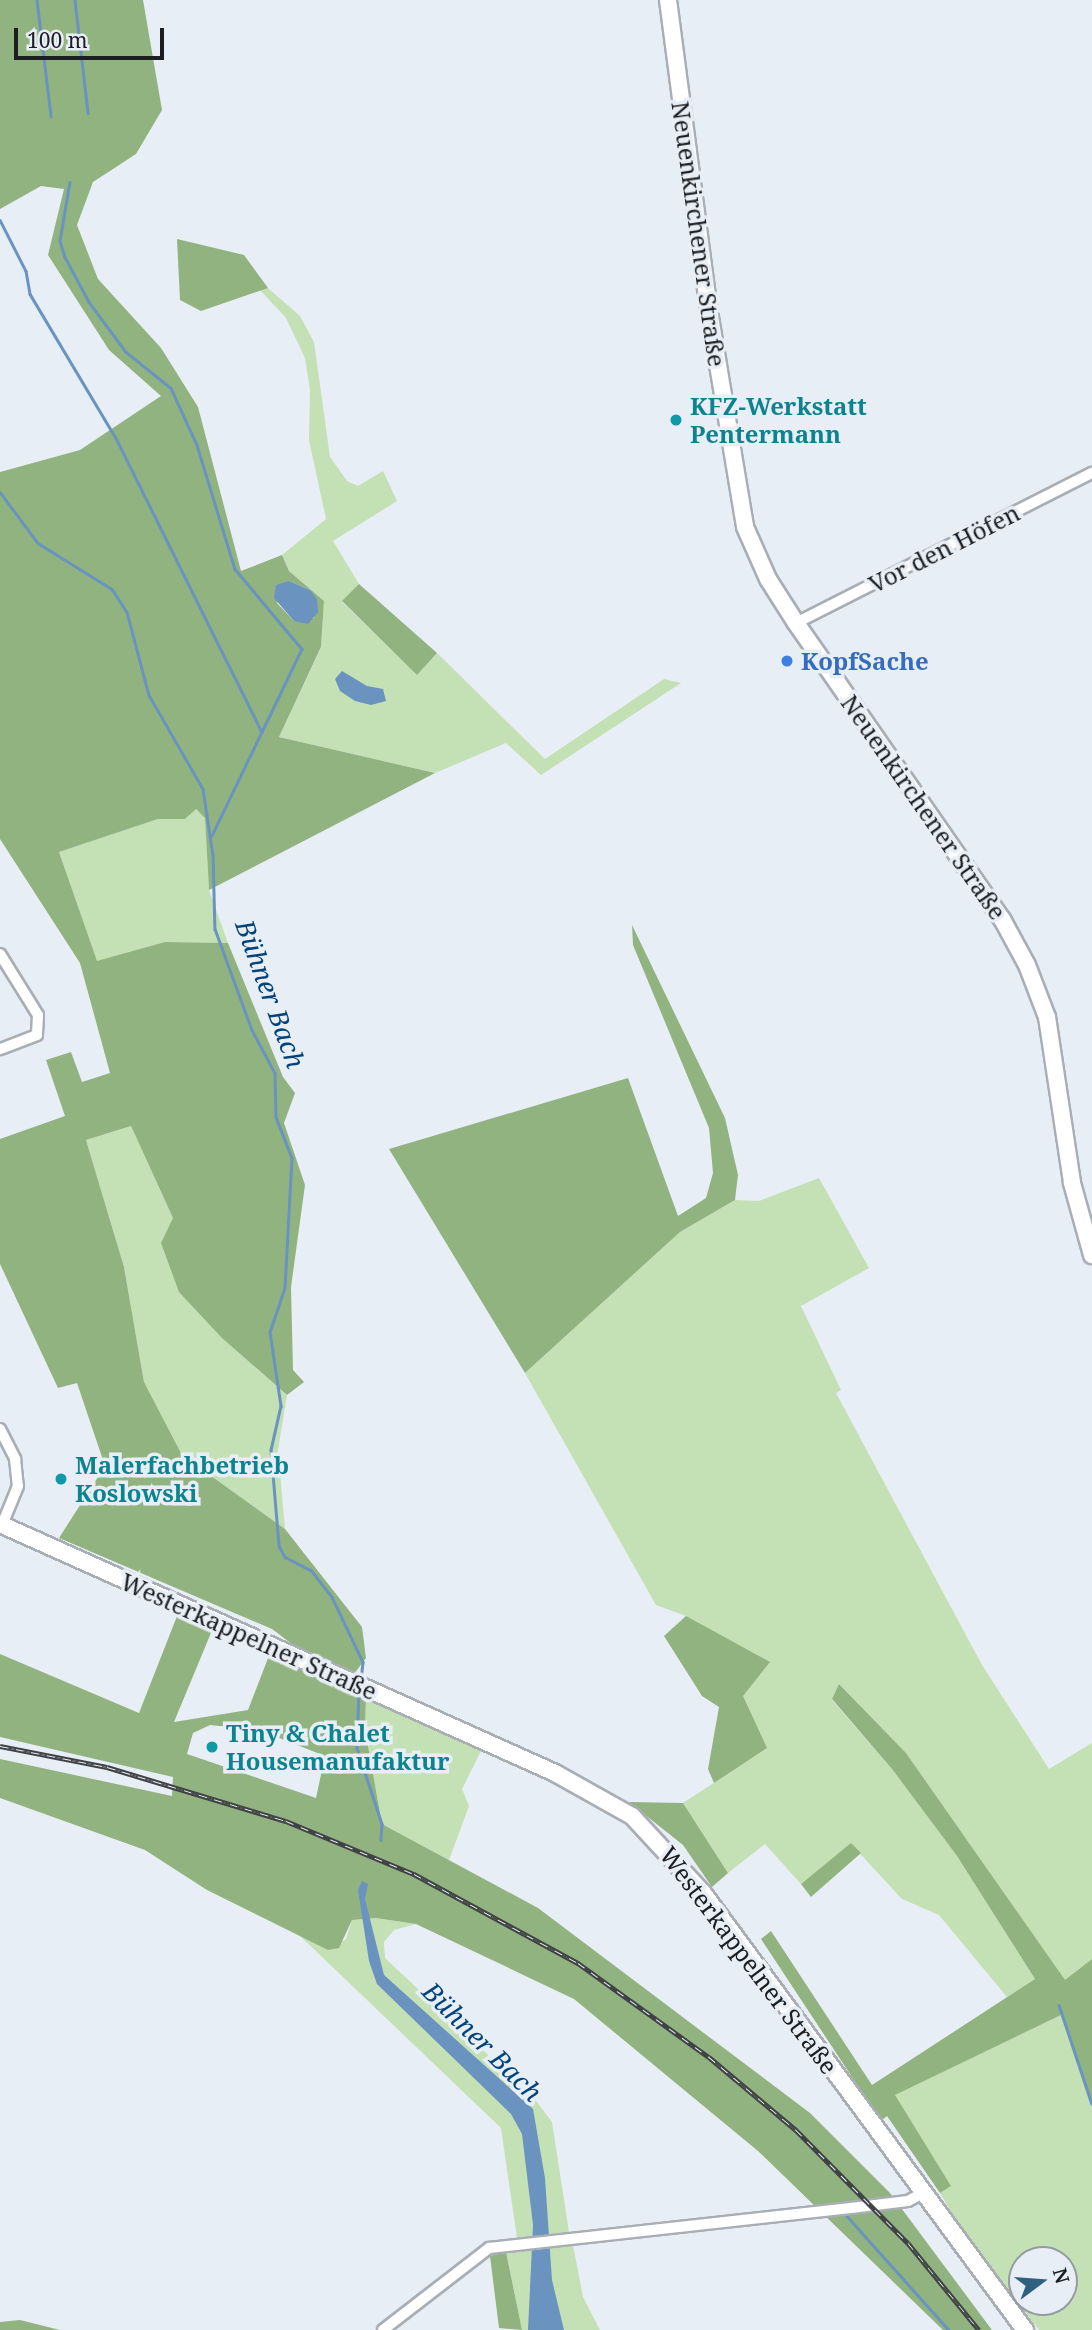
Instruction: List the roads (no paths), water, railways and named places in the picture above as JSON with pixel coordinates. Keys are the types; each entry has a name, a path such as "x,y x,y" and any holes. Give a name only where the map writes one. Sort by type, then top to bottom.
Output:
{"street":[{"name":"Neuenkirchener Straße","path":"668,0 681,113 741,510 768,579 1002,919 1027,965 1047,1017 1072,1183 1092,1255"},
{"name":"Vor den Höfen","path":"796,623 1092,473"},
{"path":"0,954 38,1015 37,1035 0,1049"},
{"path":"0,1429 15,1460 18,1486 1,1525"},
{"name":"Westerkappelner Straße","path":"1,1525 597,1793 651,1832 703,1892 1025,2330"},
{"path":"383,2330 465,2262 489,2248 528,2241 862,2207 908,2201 923,2193"}],"water":[{"path":"289,581 310,590 317,599 318,612 308,624 294,621 274,598 276,585"},
{"path":"342,671 367,686 383,689 386,701 371,705 355,701 340,691 335,679"},
{"path":"362,1881 368,1884 365,1899 384,1975 533,2109 545,2178 552,2280 564,2330 528,2330 533,2225 522,2134 511,2114 377,1984 369,1961 358,1890"}],"waterway":[{"path":"37,0 51,116"},
{"path":"75,0 88,113"},
{"path":"70,182 60,241 65,257 89,302 126,352 171,388 197,445 235,569 302,649 262,732"},
{"path":"0,220 26,271 30,294 117,440 262,732 212,836"},
{"name":"Bühner Bach","path":"0,492 38,543 112,589 127,612 149,695 203,789 213,855 215,929 252,1030 275,1073 276,1117 292,1158 285,1288 270,1332 281,1406 271,1450 279,1546 285,1557 311,1570 332,1597 363,1662 361,1680"},
{"name":"Bühner Bach","path":"359,1690 357,1748 382,1824 381,1840"},
{"path":"1059,2005 1092,2104"},
{"path":"847,2216 949,2330"}],"railway":[{"path":"0,1746 107,1767 286,1821 414,1874 578,1963 709,2057 796,2130 908,2243 979,2330"}],"place":[{"name":"KFZ-Werkstatt Pentermann","path":"676,420"},
{"name":"KopfSache","path":"787,661"},
{"name":"Malerfachbetrieb Koslowski","path":"61,1479"},
{"name":"Tiny & Chalet Housemanufaktur","path":"212,1747"}]}
